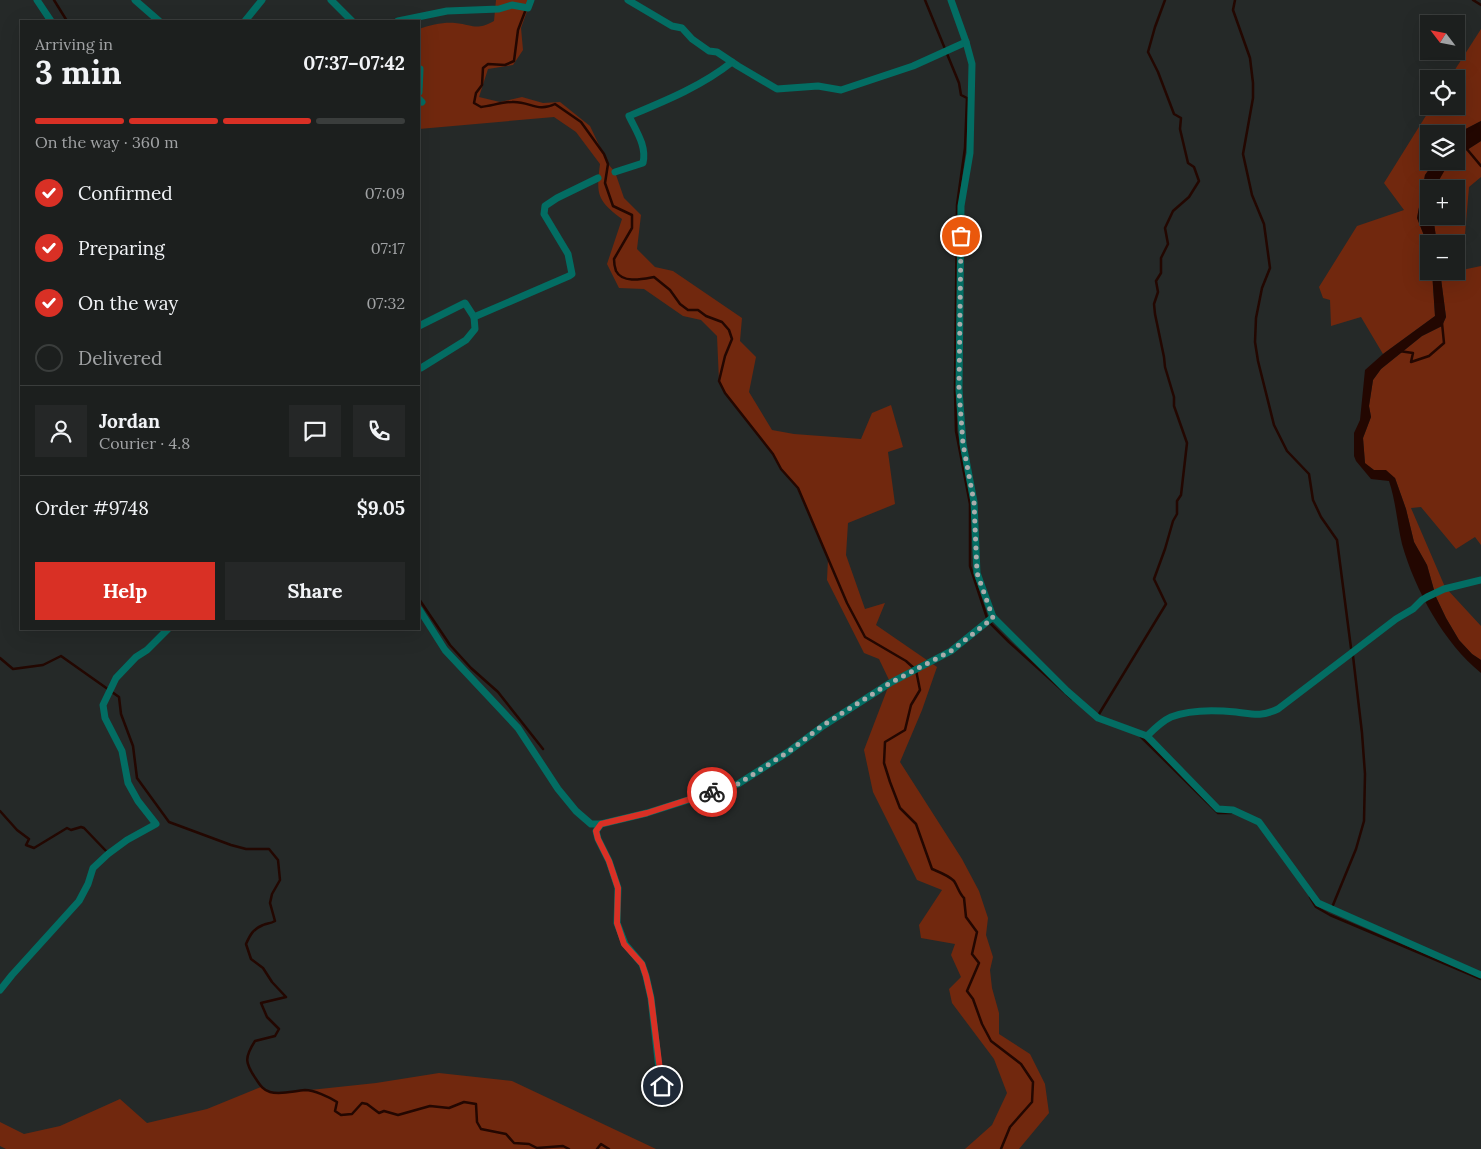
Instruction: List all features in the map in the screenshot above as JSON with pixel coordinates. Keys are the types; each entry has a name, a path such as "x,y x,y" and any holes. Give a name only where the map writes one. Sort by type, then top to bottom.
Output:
{"street":[{"path":"37,0 49,20"},
{"path":"135,0 158,20"},
{"path":"246,20 262,0"},
{"path":"331,0 351,20"},
{"path":"403,20 448,11 500,9 512,5 528,8 531,0"},
{"path":"628,0 660,17 672,26 682,28 692,39 710,51 717,52 777,89 818,86 841,90 913,66 966,42"},
{"path":"950,0 972,64 970,153 961,206 959,390 963,444 974,502 977,573 993,618 1067,691 1098,718 1147,736 1218,809 1233,810 1259,822 1318,903 1481,975"},
{"path":"615,172 643,162 645,154 644,147 629,116 683,93 732,62"},
{"path":"474,317 572,274 568,254 544,214 545,206 598,178"},
{"path":"420,326 465,303 474,317 475,330 466,340 420,368"},
{"path":"1147,736 1161,723 1172,717 1193,712 1214,710 1255,715 1269,713 1278,709 1389,624 1413,610 1422,600 1439,592 1481,580"},
{"path":"420,611 445,650 518,728 555,784 576,811 591,824 601,824 647,813 738,784 788,752 822,726 890,683 951,651 993,618"},
{"path":"0,990 79,902 93,868 126,840 156,824 138,801 128,783 122,751 105,718 104,705 116,678 136,657 167,630"},
{"path":"601,824 596,831 598,839 609,861 618,888 617,923 624,944 642,964 648,984 665,1103"}],"shaded area":[{"path":"496,0 531,0 521,28 523,50 513,65 488,69 479,97 500,102 522,97 543,103 560,102 590,126 608,164 615,172 624,198 641,215 637,249 655,267 673,271 742,318 740,341 756,357 749,392 772,430 794,434 861,439 872,413 891,405 903,447 888,452 895,504 848,523 846,555 865,609 885,603 876,625 937,667 922,710 900,762 962,859 979,891 988,918 986,935 993,957 990,970 992,988 999,1013 999,1034 1030,1054 1045,1084 1049,1113 1019,1149 965,1149 992,1125 1007,1093 994,1059 952,1003 949,989 961,977 951,955 955,944 921,938 919,925 942,890 917,880 873,792 864,750 890,682 879,659 864,653 827,580 828,559 798,488 781,469 773,454 725,393 719,381 717,336 701,320 683,316 644,289 619,288 607,264 622,219 607,207 600,196 598,183 600,164 576,132 554,117 420,129 420,29 446,23 479,27 494,21"},
{"path":"1481,29 1481,121 1465,129 1465,125 1420,125 1426,115 1465,115 1465,70 1455,70 1461,60 1465,60 1465,54"},
{"path":"1481,121 1481,141 1465,151 1465,129"},
{"path":"1420,125 1420,170 1429,170 1424,180 1420,180 1420,202 1417,218 1424,235 1420,235 1420,280 1433,280 1435,316 1383,354 1361,317 1331,326 1330,300 1323,298 1319,287 1357,226 1404,210 1384,183"},
{"path":"1481,141 1481,177 1469,187 1465,235 1436,235 1434,225 1465,225 1465,180 1439,180 1444,170 1465,170 1465,151"},
{"path":"1429,170 1445,170 1439,180 1424,180"},
{"path":"1420,202 1420,225 1434,225 1436,235 1424,235 1417,218"},
{"path":"1481,266 1481,545 1475,537 1456,549 1421,507 1411,508 1445,587 1481,626 1481,660 1472,654 1459,640 1436,597 1427,565 1414,542 1406,509 1395,478 1374,470 1365,464 1363,438 1371,417 1369,406 1373,380 1381,369 1422,336 1442,326 1446,317 1441,280 1465,280 1465,269"},
{"path":"1433,280 1441,280 1446,317 1442,326 1422,336 1381,369 1373,380 1369,406 1371,417 1363,438 1365,463 1374,470 1386,470 1395,478 1406,509 1414,542 1427,565 1436,597 1459,640 1472,654 1481,660 1481,673 1455,647 1432,614 1423,597 1402,544 1389,481 1371,479 1354,456 1354,433 1360,420 1365,370 1383,354 1435,316"},
{"path":"439,1073 512,1081 656,1149 6,1149 0,1146 0,1122 24,1134 60,1126 120,1099 147,1123 207,1109 261,1087 269,1092 282,1093 376,1083"}],"waterway":[{"path":"54,0 66,20"},
{"path":"925,0 959,83 961,95 967,98 965,148 957,205 955,391 956,431 970,504 970,566 988,621 1072,699"},
{"path":"1099,714 1166,604 1154,579 1177,514 1177,501 1181,495 1187,443 1174,406 1174,397 1165,367 1154,304 1158,292 1156,281 1161,273 1161,258 1168,244 1165,228 1173,211 1189,197 1199,181 1194,167 1188,163 1180,129 1181,118 1174,114 1148,52 1165,0"},
{"path":"1235,0 1233,10 1250,58 1253,83 1253,98 1243,154 1252,195 1264,224 1270,268 1262,288 1256,318 1255,342 1258,361 1274,425 1287,451 1309,474 1313,500 1321,517 1337,540 1351,648"},
{"path":"1473,0 1481,5"},
{"path":"526,9 518,30 514,61 505,65 488,64 483,68 482,85 476,93 474,103 481,107 512,102 538,107 555,104 581,122 604,154 608,164 605,183 613,206 632,215 632,228 614,259 616,271 623,278 628,279 654,277 670,290 680,304 688,310 698,310 706,316 722,322 729,330 732,339 725,356 719,381 725,393 773,454 781,469 798,488 847,603 865,637 906,661 916,670 920,690 911,705 905,730 885,742 884,763 900,808 916,824 932,869 954,881 964,898 966,917 977,932 972,954 979,963 967,991 973,999 982,1024 991,1041 1021,1064 1033,1082 1032,1102 1010,1127 1001,1149"},
{"path":"1466,148 1481,166"},
{"path":"1399,351 1413,353 1411,362 1429,356 1444,343 1442,323"},
{"path":"420,600 450,645 471,668 498,692 543,749"},
{"path":"0,658 13,669 43,665 61,656 119,697 121,714 133,746 137,778 169,822 231,845 246,849 269,849 278,860 280,880 272,894 270,903 275,921 264,924 254,930 246,944 251,959 263,968 272,982 286,997 261,1003 267,1017 279,1029 275,1036 255,1041 247,1060 250,1069 264,1089 274,1093 305,1090 317,1092 337,1102 335,1111 341,1115 352,1114 362,1103 367,1104 379,1113 384,1111 398,1115 430,1106 449,1108 464,1102 476,1104 477,1122 481,1129 506,1134 514,1143 529,1144 537,1148 563,1146 569,1149"},
{"path":"1333,905 1356,849 1364,821 1365,774 1353,656"},
{"path":"1141,737 1218,813 1231,813"},
{"path":"0,811 17,830 29,839 26,845 34,848 67,828 71,830 81,827 107,852"},
{"path":"1310,897 1316,907 1330,915 1481,979"},
{"path":"597,1149 601,1144 609,1149"}],"way so far":[{"path":"712,792 738,784 788,752 822,726 890,683 951,651 993,618 977,573 974,502 963,444 959,390 961,236"}],"route":[{"path":"662,1086 651,998 646,976 642,964 624,944 617,923 618,888 596,831 601,824 612,820 647,813 712,792"}]}
